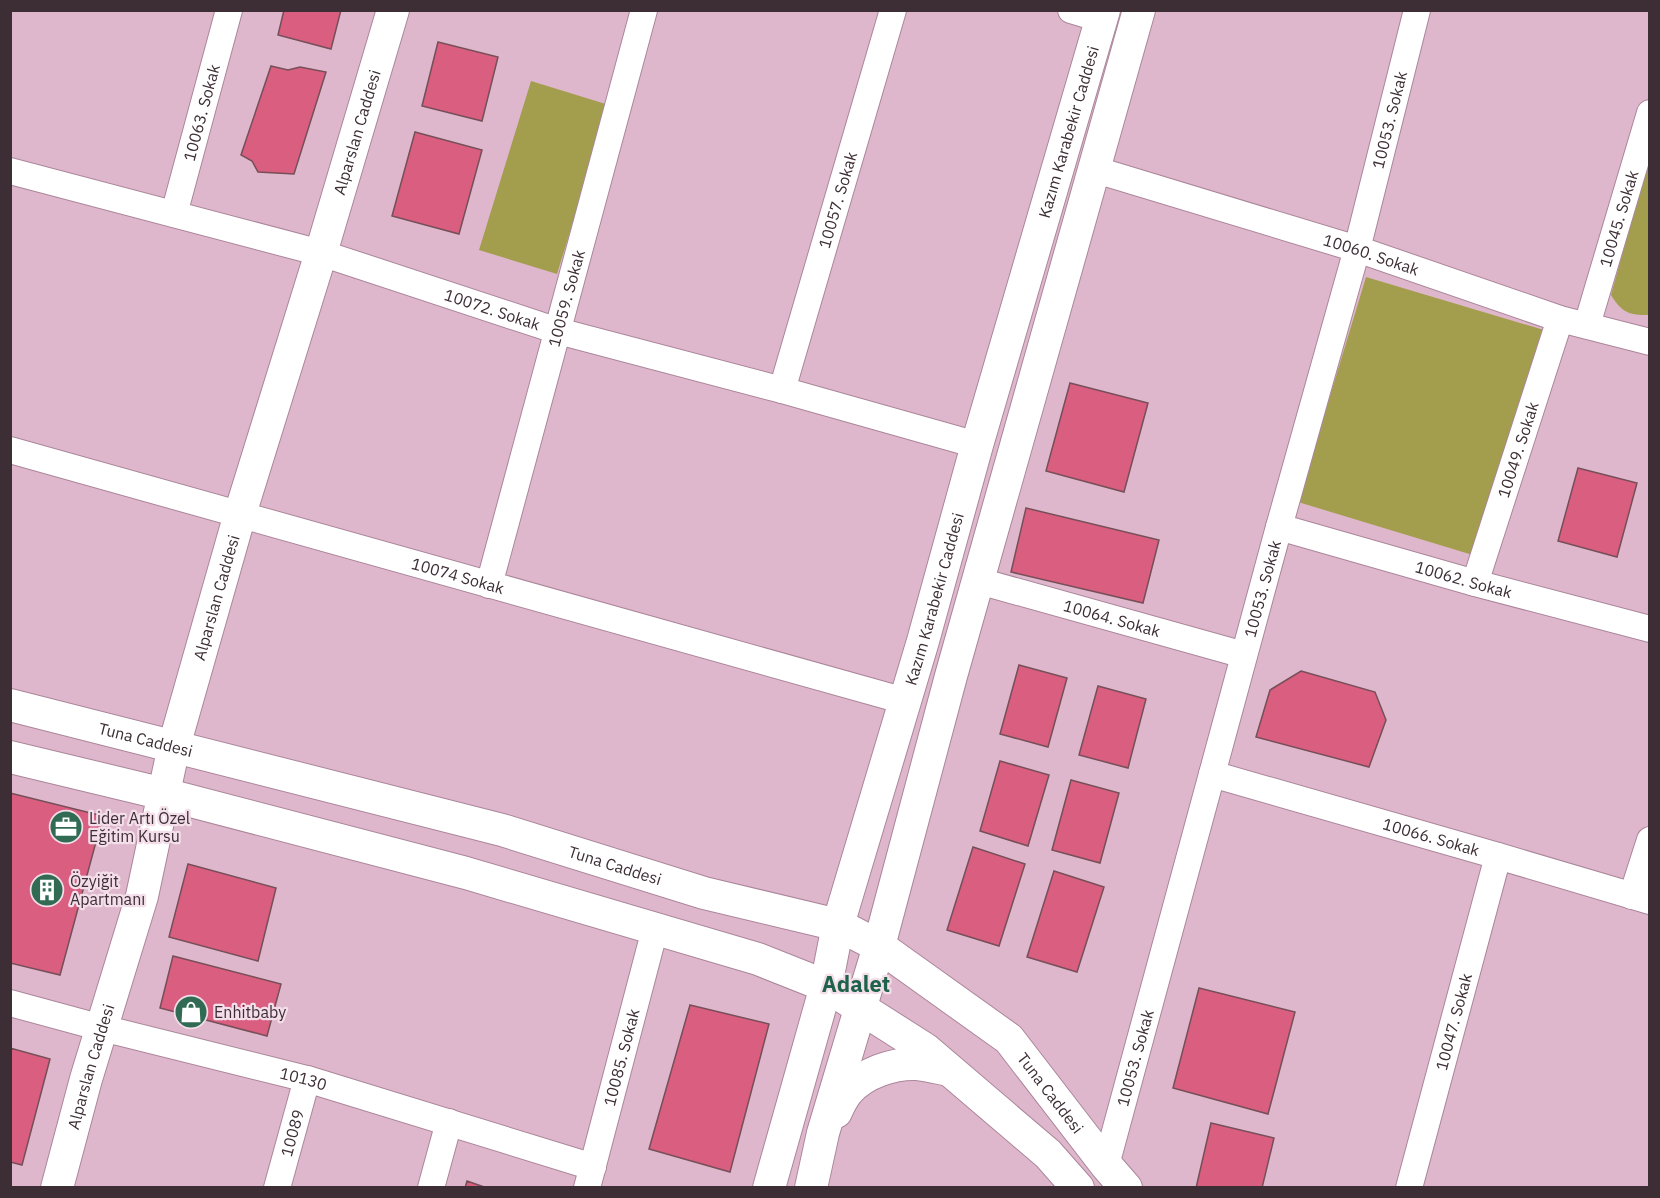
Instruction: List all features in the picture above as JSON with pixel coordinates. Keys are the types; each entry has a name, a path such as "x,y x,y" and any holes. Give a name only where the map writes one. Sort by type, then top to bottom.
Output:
{"street":[{"name":"10063. Sokak","path":"174,214 229,10"},
{"name":"Alparslan Caddesi","path":"57,1188 142,896 174,746 240,514 393,10"},
{"name":"10059. Sokak","path":"489,585 644,10"},
{"name":"10057. Sokak","path":"782,390 893,10"},
{"path":"1071,10 1103,15"},
{"name":"Kazım Karabekir Caddesi","path":"811,1188 823,1133 879,946 948,687 1139,10"},
{"name":"10053. Sokak","path":"1116,1177 1212,774 1357,249 1417,10"},
{"name":"Kazım Karabekir Caddesi","path":"769,1188 826,986 838,926 923,641 977,445 1103,15"},
{"name":"10045. Sokak","path":"1587,325 1650,113"},
{"name":"10060. Sokak","path":"1093,169 1357,249 1560,318 1650,342"},
{"name":"10072. Sokak","path":"10,171 321,253 558,331 782,390 977,445"},
{"name":"10049. Sokak","path":"1475,583 1560,318"},
{"name":"10074 Sokak","path":"10,450 905,701"},
{"name":"10062. Sokak","path":"1279,527 1475,583 1650,629"},
{"name":"10064. Sokak","path":"980,580 1245,655"},
{"name":"Tuna Caddesi","path":"10,705 502,830 704,893 838,926 879,946 1009,1039 1116,1177"},
{"path":"10,757 164,794 466,873 758,959 826,986 925,1049 1048,1154 1078,1188"},
{"name":"10066. Sokak","path":"1212,774 1641,898"},
{"path":"1641,898 1650,840"},
{"name":"10047. Sokak","path":"1409,1188 1498,856"},
{"name":"10085. Sokak","path":"590,1177 655,929"},
{"name":"10130","path":"10,1003 307,1079 448,1122 590,1177"},
{"path":"823,1133 847,1093 859,1082 876,1072 916,1064 950,1071"},
{"name":"10089","path":"277,1188 307,1079"},
{"path":"431,1188 448,1122"}],"shaded area":[{"path":"531,81 609,105 557,274 479,250"},
{"path":"1649,158 1649,315 1642,315 1627,312 1611,295"},
{"path":"1366,277 1544,330 1476,556 1298,502"}],"building":[{"path":"284,10 341,10 331,49 278,35"},
{"path":"438,42 498,57 482,121 422,106"},
{"path":"271,66 288,70 300,67 326,72 294,174 258,172 252,161 241,155"},
{"path":"415,132 482,150 459,234 392,216"},
{"path":"1070,383 1148,403 1124,492 1046,471"},
{"path":"1578,468 1637,483 1617,557 1558,541"},
{"path":"1026,508 1159,540 1143,603 1011,572"},
{"path":"1019,665 1067,678 1048,747 1000,734"},
{"path":"1301,671 1375,692 1386,720 1369,767 1256,737 1270,690"},
{"path":"1098,686 1146,699 1128,768 1079,755"},
{"path":"1000,761 1049,775 1028,846 980,831"},
{"path":"1071,780 1119,793 1100,863 1052,850"},
{"name":"Özyiğit Apartmanı","path":"10,793 103,816 60,975 10,963"},
{"path":"973,847 1025,864 999,946 947,930"},
{"path":"188,864 276,888 258,961 169,937"},
{"path":"1054,871 1104,887 1077,972 1027,957"},
{"path":"173,956 281,984 267,1036 160,1008"},
{"path":"1199,988 1295,1012 1268,1114 1173,1088"},
{"path":"690,1005 769,1024 730,1172 649,1149"},
{"path":"10,1048 50,1059 22,1165 10,1162"},
{"path":"1211,1123 1274,1138 1262,1188 1196,1188"},
{"path":"467,1181 487,1188 465,1188"}],"place":[{"name":"Lider Artı Özel Eğitim Kursu","path":"66,827"},
{"name":"Özyiğit Apartmanı","path":"47,890"},
{"name":"Enhitbaby","path":"191,1012"}],"district":[{"name":"Adalet","path":"856,983"}]}
